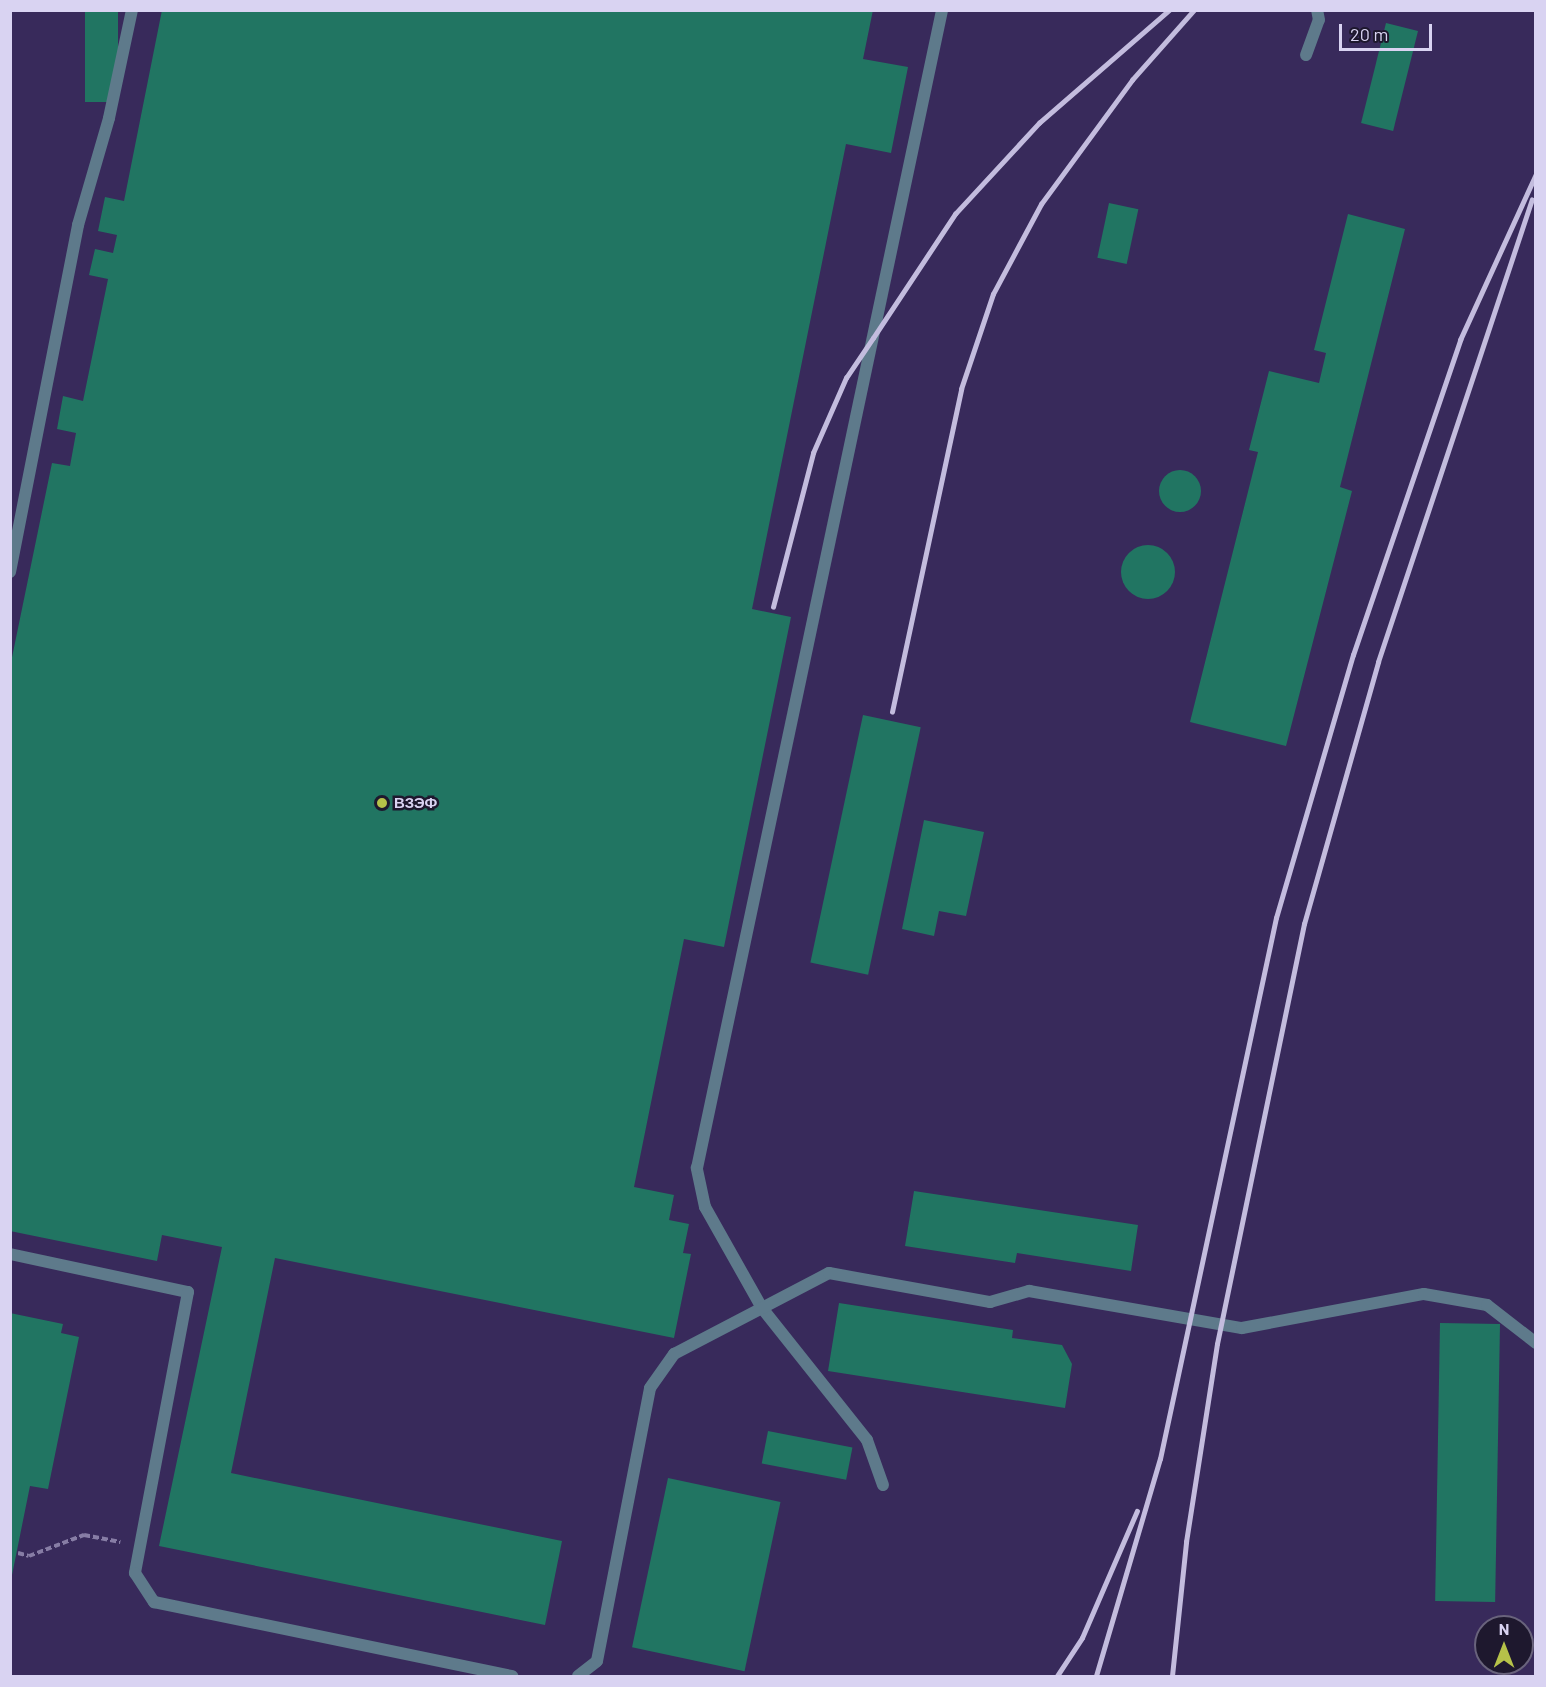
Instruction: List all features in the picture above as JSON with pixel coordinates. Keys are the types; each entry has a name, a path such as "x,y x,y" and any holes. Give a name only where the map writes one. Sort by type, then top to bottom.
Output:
{"lane":[{"path":"10,572 78,225 109,118 132,10"},
{"path":"883,1485 867,1440 762,1308 705,1207 698,1168 942,10"},
{"path":"1306,55 1319,20 1317,10"},
{"path":"10,1254 188,1292 135,1573 154,1602 512,1677"},
{"path":"578,1677 597,1660 650,1388 674,1354 829,1273 990,1302 1029,1291 1242,1328 1424,1294 1487,1305 1536,1343"}],"path":[{"path":"18,1553 29,1556 84,1535 140,1546"}],"building":[{"path":"85,10 118,10 118,102 85,102"},
{"name":"ВЗЭФ","path":"162,10 873,10 863,59 908,67 891,153 846,144 752,609 791,617 724,947 684,939 634,1187 674,1195 669,1220 689,1224 683,1253 691,1254 674,1338 275,1258 231,1473 562,1541 545,1625 159,1546 222,1247 162,1235 157,1261 10,1231 10,667 52,463 70,466 76,433 57,429 63,396 83,401 108,279 89,275 95,249 113,253 117,235 98,231 105,197 124,201"},
{"path":"1386,23 1418,31 1393,131 1361,123"},
{"path":"1109,203 1138,209 1127,264 1097,258"},
{"path":"1348,214 1405,229 1340,487 1352,491 1286,746 1190,722 1258,452 1249,450 1269,371 1319,383 1326,353 1314,350"},
{"path":"1180,470 1195,476 1201,491 1195,506 1180,512 1165,506 1159,491 1165,476"},
{"path":"1148,545 1158,547 1167,553 1173,562 1175,572 1173,582 1167,591 1158,597 1148,599 1138,597 1129,591 1123,582 1121,572 1123,562 1129,553 1138,547"},
{"path":"863,715 921,727 868,975 810,962"},
{"path":"924,820 984,832 966,916 939,911 934,936 902,929"},
{"path":"914,1191 1138,1225 1131,1271 1017,1253 1015,1263 905,1246"},
{"path":"839,1303 1013,1330 1012,1338 1062,1345 1072,1364 1065,1408 828,1371"},
{"path":"10,1313 63,1324 61,1333 79,1337 48,1489 30,1486 11,1580"},
{"path":"1440,1323 1500,1324 1495,1602 1435,1601"},
{"path":"768,1431 852,1447 846,1480 762,1463"},
{"path":"668,1478 780,1502 745,1671 632,1647"}],"railway":[{"path":"773,607 813,453 846,378 955,214 1039,123 1169,10"},
{"path":"892,712 961,389 993,294 1041,204 1132,80 1194,10"},
{"path":"1096,1676 1160,1459 1276,918 1353,655 1460,340 1536,174"},
{"path":"1172,1676 1186,1542 1217,1344 1304,924 1378,662 1532,200"},
{"path":"1057,1676 1082,1638 1137,1511"}],"place":[{"name":"ВЗЭФ","path":"382,803"}]}
